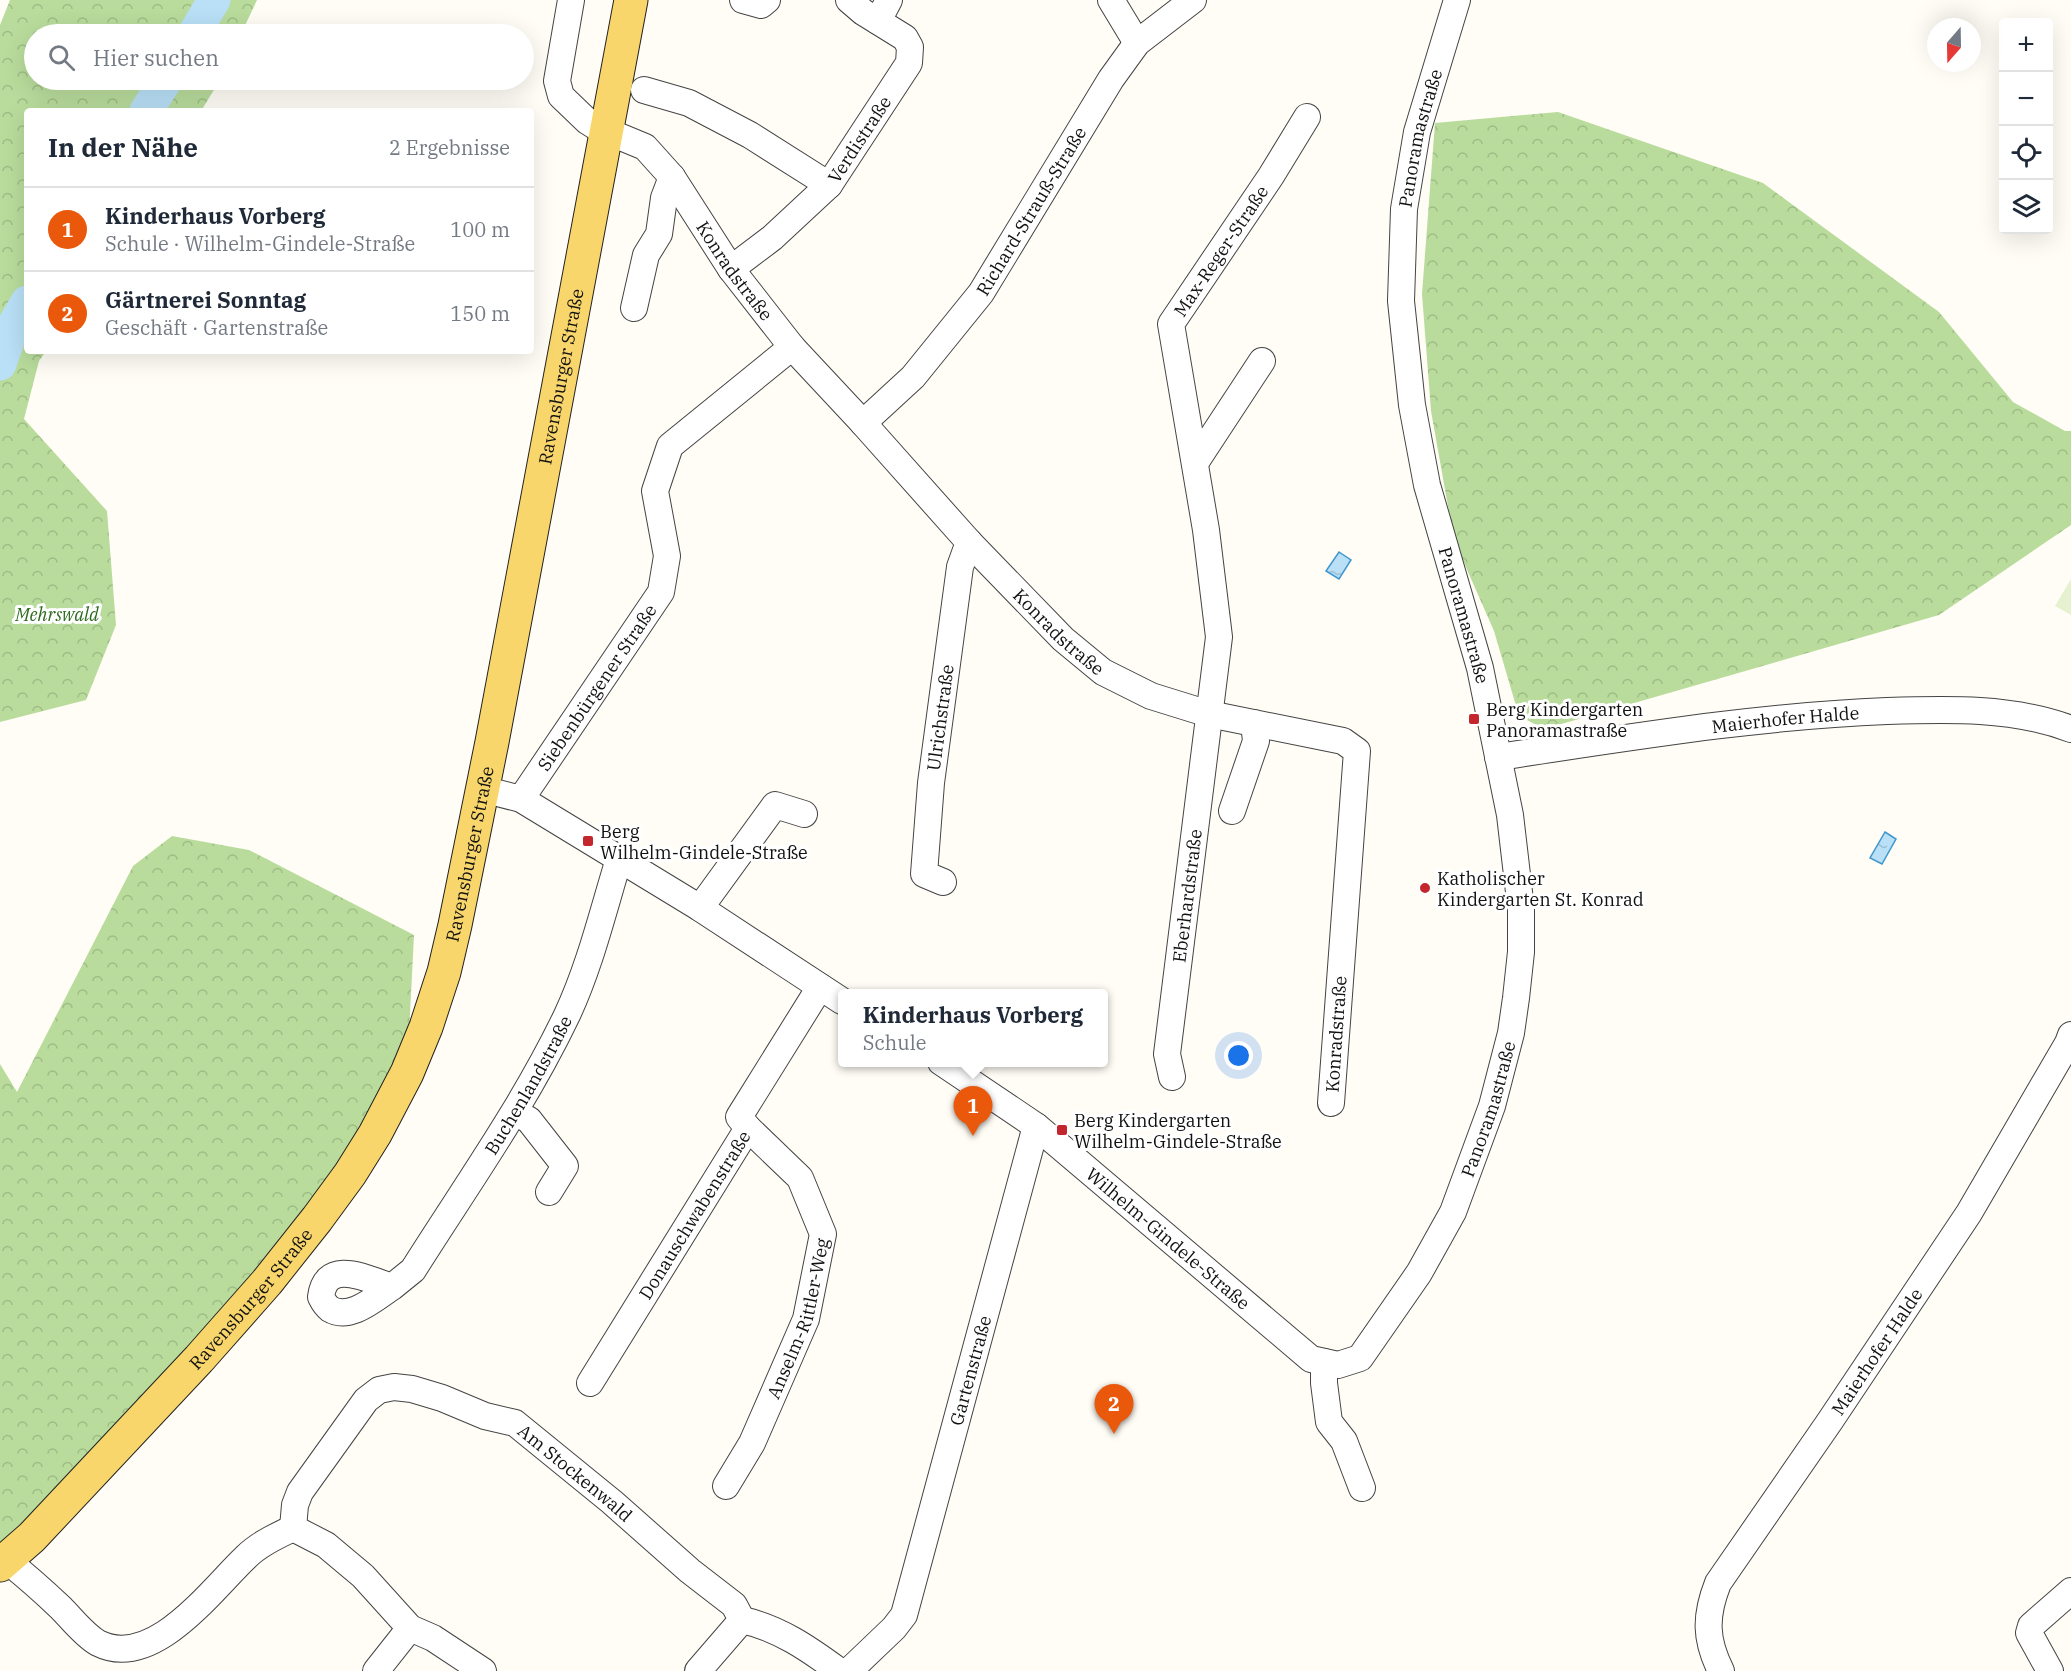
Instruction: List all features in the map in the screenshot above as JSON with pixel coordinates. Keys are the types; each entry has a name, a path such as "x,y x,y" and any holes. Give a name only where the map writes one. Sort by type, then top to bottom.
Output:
{"main road":[{"name":"Ravensburger Straße","path":"3,1563 32,1537 221,1333 267,1282 317,1219 350,1174 375,1134 407,1073 426,1027 444,972 453,934 482,789 631,0"}],"street":[{"name":"Konradstraße","path":"571,0 557,81 561,96 587,121 606,133 645,147 672,177 731,269 792,347 969,542 1063,639 1103,672 1151,696 1209,714 1343,741 1358,751 1331,1103"},
{"path":"743,0 761,5 767,0"},
{"name":"Verdistraße","path":"731,269 772,238 829,185 909,63 910,47 883,11 849,0"},
{"path":"1111,0 1137,43"},
{"name":"Richard-Strauß-Straße","path":"863,423 913,377 981,293 1097,101 1137,43 1193,0"},
{"name":"Panoramastraße","path":"1331,1364 1360,1358 1419,1273 1453,1212 1492,1106 1503,1067 1516,998 1521,952 1521,909 1510,815 1480,668 1427,485 1412,405 1401,302 1404,209 1417,132 1456,0"},
{"path":"644,90 689,104 750,135 829,185"},
{"name":"Max-Reger-Straße","path":"1209,714 1219,637 1206,530 1171,324 1266,184 1307,117"},
{"path":"634,308 646,255 659,234 664,198 672,177"},
{"name":"Siebenbürgener Straße","path":"520,799 661,592 667,556 655,490 670,446 792,347"},
{"path":"1195,464 1262,362"},
{"name":"Ulrichstraße","path":"943,882 924,874 931,783 960,567 969,542"},
{"name":"Maierhofer Halde","path":"1498,757 1816,714 1933,710 1992,712 2051,721 2071,729"},
{"name":"Eberhardstraße","path":"1172,1077 1167,1053 1209,714"},
{"path":"1233,811 1256,741 1254,723"},
{"path":"482,789 520,799 700,908 838,998"},
{"path":"700,908 775,805 804,814"},
{"name":"Buchenlandstraße","path":"392,1287 413,1270 515,1112 568,1014 590,953 619,859"},
{"name":"Donauschwabenstraße","path":"590,1383 748,1128 739,1117 820,987"},
{"name":"Maierhofer Halde","path":"1721,1671 1715,1659 1708,1631 1708,1613 1718,1583 1969,1213 2071,1035"},
{"name":"Wilhelm-Gindele-Straße","path":"948,1067 1036,1126 1311,1359 1331,1364"},
{"path":"515,1112 529,1120 565,1166 549,1192"},
{"name":"Gartenstraße","path":"849,1671 894,1628 904,1615 1036,1126"},
{"name":"Anselm-Rittler-Weg","path":"726,1486 752,1443 806,1318 823,1234 800,1178 748,1128"},
{"path":"1331,1364 1324,1383 1329,1422 1344,1441 1362,1488"},
{"name":"Am Stockenwald","path":"293,1528 295,1505 300,1492 366,1400 379,1390 394,1387 412,1389 442,1398 485,1416 515,1423 734,1605 742,1620"},
{"path":"3,1563 39,1587 95,1641 110,1649 128,1650 148,1645 162,1636 191,1614 248,1555 293,1528 334,1551 363,1576 410,1628 433,1638 483,1671"},
{"path":"2050,1671 2029,1633 2031,1626 2071,1591"},
{"path":"706,1668 742,1620 779,1632 802,1644 839,1671"},
{"path":"376,1671 410,1628"}],"green space":[{"name":"Mehrswald","path":"10,0 257,0 246,24 24,24 24,90 214,90 203,108 24,108 24,354 44,354 39,361 24,419 107,511 116,625 86,700 0,722 0,25"},
{"path":"1558,112 1763,183 1939,312 2013,402 2065,431 2071,431 2071,525 1939,615 1544,729 1519,716 1494,631 1454,540 1431,411 1422,294 1435,123"},
{"path":"2071,579 2071,615 2055,606"},
{"path":"172,836 249,850 414,935 407,1073 375,1134 0,1568 0,1064 17,1092 133,866"}],"water":[{"path":"1339,552 1351,560 1339,579 1326,571"},
{"path":"1885,832 1896,839 1882,864 1870,858"}],"waterway":[{"path":"200,24 214,0"},
{"path":"148,108 160,90"},
{"path":"0,364 13,326 24,307"}],"place":[{"name":"Berg Kindergarten Panoramastraße","path":"1474,719"},
{"name":"Berg Wilhelm-Gindele-Straße","path":"588,841"},
{"name":"Katholischer Kindergarten St. Konrad","path":"1425,888"},
{"name":"Berg Kindergarten Wilhelm-Gindele-Straße","path":"1062,1130"},
{"name":"Kinderhaus Vorberg","path":"973,1136"},
{"name":"Gärtnerei Sonntag","path":"1114,1434"}]}
